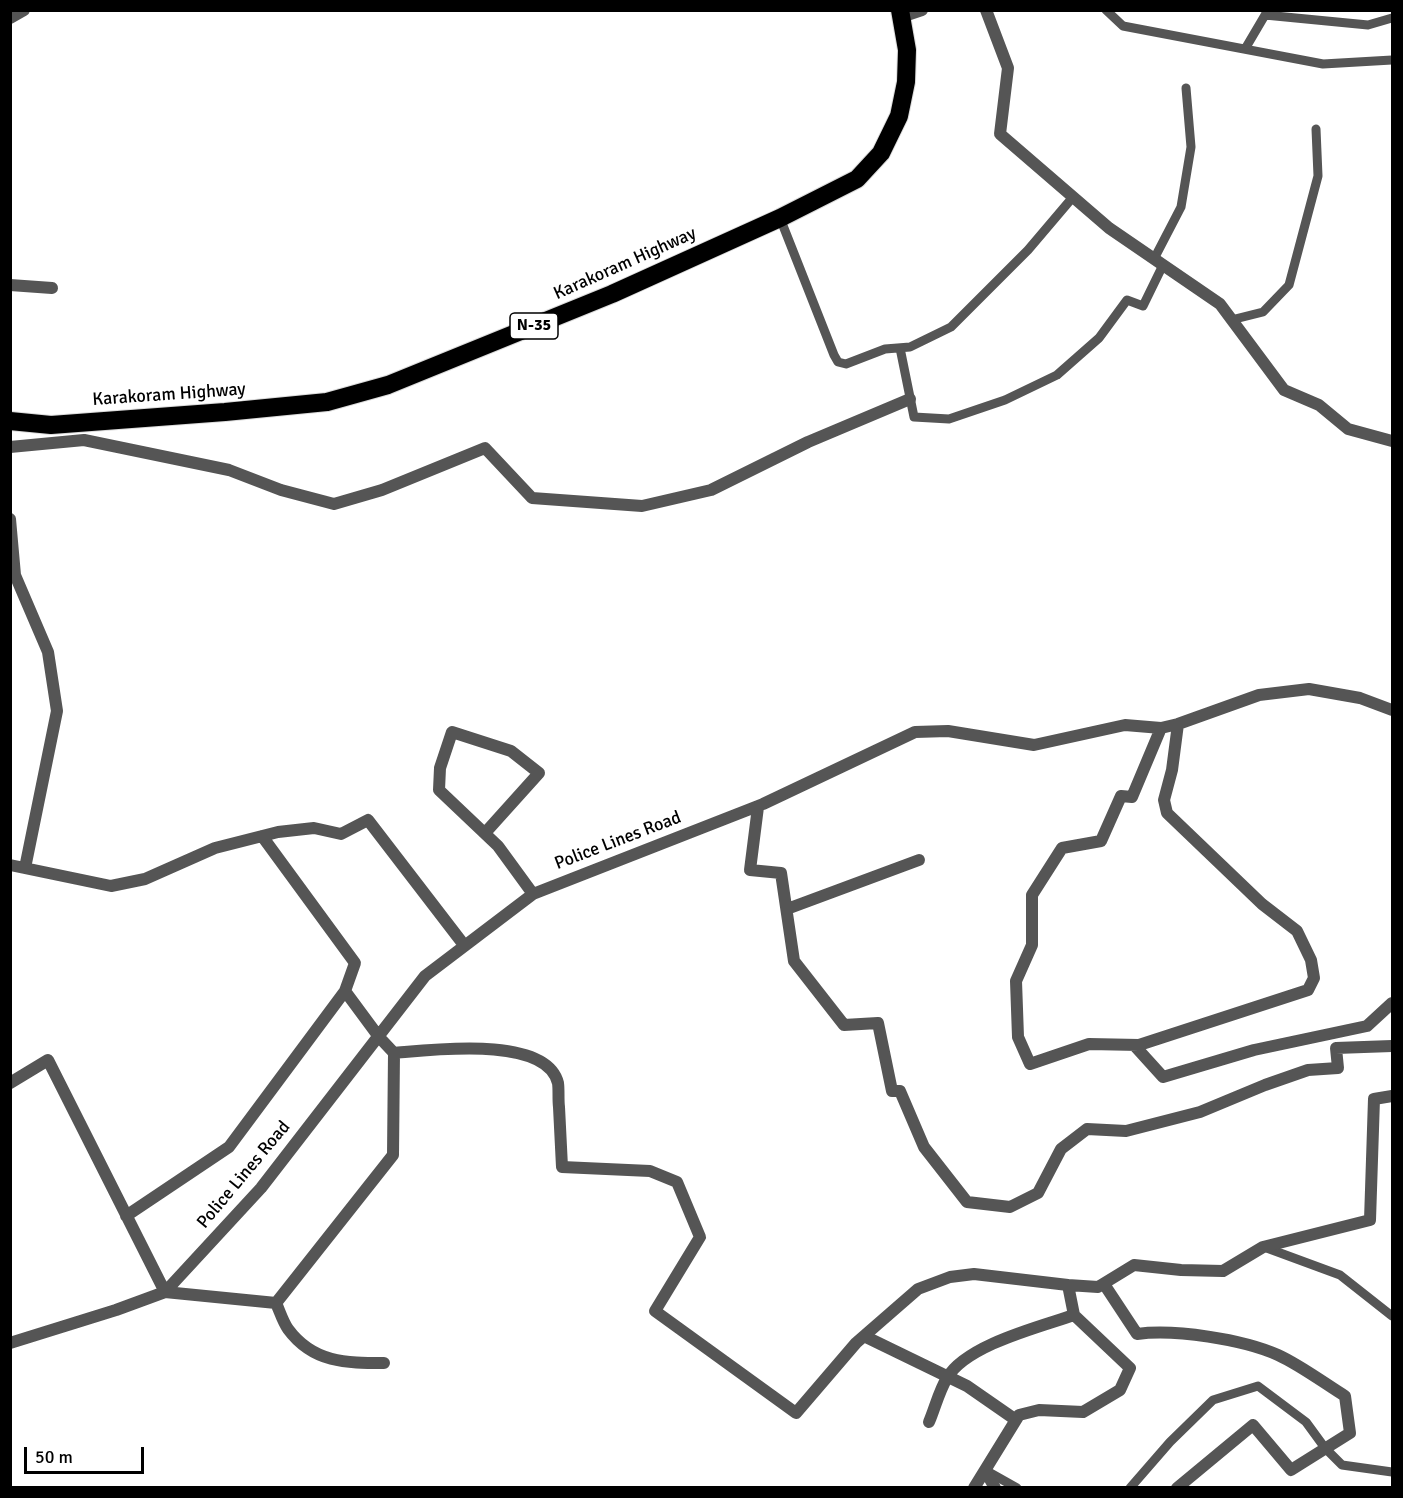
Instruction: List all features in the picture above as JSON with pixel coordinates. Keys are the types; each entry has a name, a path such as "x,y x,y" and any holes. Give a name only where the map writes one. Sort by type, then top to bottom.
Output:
{"highway":[{"name":"Karakoram Highway","path":"10,421 51,425 327,402 388,385 612,294 780,218 857,179 881,153 899,116 906,82 907,50 901,14"}],"street":[{"path":"10,18 24,10"},
{"path":"901,14 922,10"},
{"path":"986,10 1008,68 1000,134 1109,228 1220,304 1284,390 1319,405 1348,429 1392,441"},
{"path":"10,285 52,288"},
{"path":"10,447 84,440 229,470 281,490 334,504 382,490 485,448 532,498 642,506 711,490 808,442 910,399"},
{"path":"10,519 15,575 48,652 57,711 25,868"},
{"name":"Police Lines Road","path":"10,1343 165,1292 261,1188 425,976 533,894 758,807 915,732 948,731 1034,745 1125,725 1161,728 1259,695 1309,689 1359,698 1392,710"},
{"path":"1161,728 1132,797 1121,796 1101,841 1062,848 1032,895 1032,945 1016,981 1018,1037 1030,1064 1089,1044 1139,1045 1308,990 1314,978 1311,960 1297,931 1262,904 1167,813 1164,800 1172,770 1178,724"},
{"path":"485,833 539,773 510,751 452,732 440,768 439,790 498,846 533,894"},
{"path":"758,807 750,870 781,873 794,962 844,1025 878,1023 892,1091 900,1091 924,1147 967,1202 1010,1208 1038,1193 1061,1149 1087,1129 1126,1131 1200,1112 1308,1070 1338,1068 1336,1048 1392,1046"},
{"path":"10,865 111,886 145,879 215,848 262,836 314,828 341,834 368,820 465,945"},
{"path":"126,1216 229,1147 345,991 355,963 262,836"},
{"path":"787,909 919,860"},
{"path":"276,1304 393,1155 394,1053 379,1037 345,991"},
{"path":"1134,1045 1162,1077 1254,1050 1367,1026 1392,1003"},
{"path":"394,1053 455,1048 502,1051 519,1053 547,1065 558,1082 562,1167 650,1171 677,1182 700,1237 655,1311 796,1413 864,1336 918,1289 950,1277 974,1274 1098,1287 1134,1265 1181,1270 1223,1271 1263,1247 1370,1220 1374,1099 1392,1096"},
{"path":"10,1083 48,1060 165,1292 276,1304"},
{"path":"1104,1284 1137,1334 1158,1331 1228,1340 1278,1355 1345,1396 1350,1432 1291,1470 1253,1425 1177,1488"},
{"path":"974,1488 1019,1415 1039,1410 1083,1412 1120,1390 1130,1368 1074,1315 1068,1285"},
{"path":"276,1304 287,1328 305,1346 326,1358 346,1363 384,1363"},
{"path":"929,1422 947,1377 967,1356 1019,1333 1074,1315"},
{"path":"864,1336 967,1386 1016,1420"},
{"path":"985,1470 995,1488"}],"lane":[{"path":"1106,10 1123,26 1323,64 1392,60"},
{"path":"1245,49 1266,13 1368,25 1392,18"},
{"path":"900,348 914,417 949,419 1005,400 1057,375 1099,338 1127,300 1143,306 1181,207 1191,147 1186,88"},
{"path":"1232,320 1263,312 1288,285 1318,176 1316,129"},
{"path":"780,218 838,362 846,364 885,350 910,347 951,327 1028,250 1073,197"},
{"path":"1263,1247 1340,1275 1392,1316"},
{"path":"1130,1488 1170,1442 1213,1400 1258,1386 1306,1422 1325,1448 1342,1465 1392,1472"},
{"path":"985,1470 1017,1488"}]}
